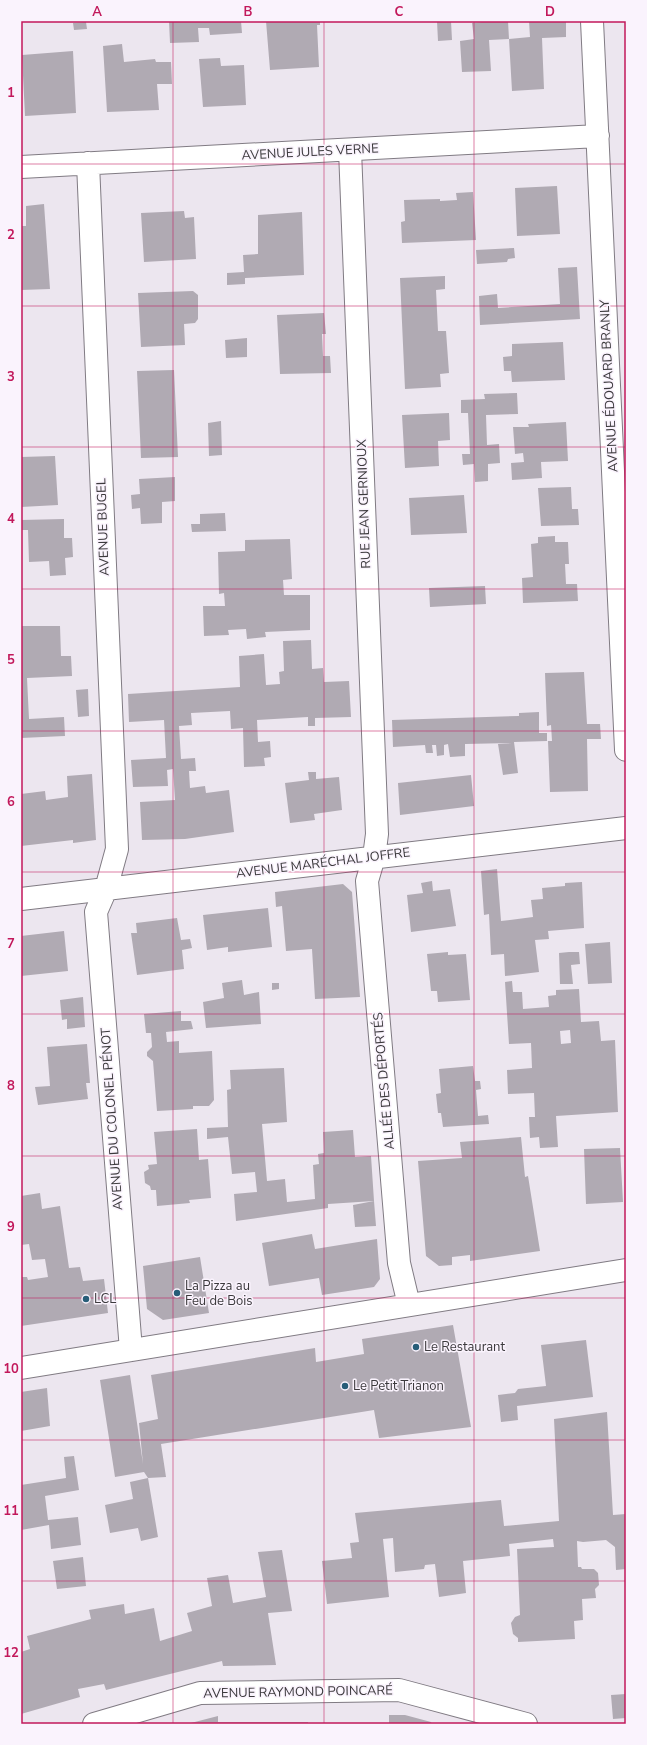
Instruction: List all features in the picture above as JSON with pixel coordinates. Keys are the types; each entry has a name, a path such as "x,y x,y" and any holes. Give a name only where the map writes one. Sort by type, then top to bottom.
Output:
{"street":[{"name":"AVENUE ÉDOUARD BRANLY","path":"592,21 626,750"},
{"name":"AVENUE JULES VERNE","path":"21,167 598,136"},
{"name":"RUE JEAN GERNIOUX","path":"350,150 377,834 374,857"},
{"name":"AVENUE BUGEL","path":"88,164 117,849 106,889"},
{"name":"AVENUE MARÉCHAL JOFFRE","path":"21,900 626,828"},
{"name":"ALLÉE DES DÉPORTÉS","path":"374,857 367,881 399,1262 409,1306"},
{"name":"AVENUE DU COLONEL PÉNOT","path":"106,889 96,912 131,1350"},
{"path":"21,1368 626,1270"},
{"name":"AVENUE RAYMOND POINCARÉ","path":"94,1724 200,1693 399,1690 526,1724"}],"building":[{"path":"169,21 241,21 242,33 210,35 209,28 198,28 199,42 170,43"},
{"path":"266,21 320,21 320,25 317,25 319,67 270,70"},
{"path":"437,21 451,21 452,40 438,41"},
{"path":"508,21 509,39 489,40 491,71 462,72 460,41 474,39 472,23"},
{"path":"529,21 566,21 566,37 542,38 544,89 512,91 509,39 530,37"},
{"path":"86,22 87,29 74,30 73,23"},
{"path":"122,44 124,62 155,59 156,62 171,62 172,84 157,84 159,110 107,112 103,46"},
{"path":"73,51 76,113 25,116 22,55"},
{"path":"220,58 221,66 244,65 246,105 203,107 199,59"},
{"path":"557,186 560,234 517,236 515,188"},
{"path":"473,192 476,240 402,243 401,222 405,221 404,200 457,200 456,193"},
{"path":"44,204 50,289 21,290 21,226 26,226 26,206"},
{"path":"184,211 185,218 194,217 196,259 144,262 141,213"},
{"path":"302,212 304,275 245,278 245,284 227,285 227,273 244,272 243,255 258,254 258,215"},
{"path":"514,248 515,258 508,259 507,262 477,264 476,250"},
{"path":"577,267 580,319 480,325 479,296 497,294 498,308 560,304 558,268"},
{"path":"445,276 445,289 436,290 438,331 446,331 449,373 440,374 441,387 405,389 400,278"},
{"path":"193,291 198,295 198,319 195,323 184,324 185,345 141,347 138,293"},
{"path":"324,313 326,334 322,334 323,356 330,356 331,373 280,374 277,315"},
{"path":"247,338 247,357 226,358 225,340"},
{"path":"563,342 565,380 512,382 511,371 504,371 503,357 512,356 512,344"},
{"path":"174,370 178,457 141,458 137,371"},
{"path":"517,393 518,414 486,415 487,445 499,444 500,463 488,464 488,481 475,482 474,464 463,465 462,454 470,454 468,413 461,413 461,400 485,399 484,394"},
{"path":"449,413 450,440 438,441 439,466 405,468 402,415"},
{"path":"221,421 222,455 209,456 208,423"},
{"path":"566,422 568,461 541,462 542,478 512,480 511,463 524,462 523,453 515,454 513,427 529,427 528,424"},
{"path":"55,456 58,505 21,507 21,457"},
{"path":"175,477 175,501 162,502 162,523 141,524 140,508 132,509 131,495 140,494 139,479"},
{"path":"571,487 572,509 578,509 579,525 541,526 538,488"},
{"path":"464,495 467,533 411,535 409,498"},
{"path":"225,513 226,531 192,532 191,524 200,524 200,514"},
{"path":"64,519 64,538 72,538 73,557 65,558 66,575 50,576 49,561 29,562 28,530 21,530 21,520"},
{"path":"555,536 555,542 568,542 569,564 565,564 566,584 577,584 578,601 523,603 522,578 533,577 531,544 538,543 538,537"},
{"path":"290,539 292,579 283,580 284,595 310,595 310,630 265,632 266,637 247,639 246,629 228,630 229,635 204,636 203,606 225,606 224,593 219,594 218,552 245,551 245,540"},
{"path":"485,586 486,604 430,607 429,588"},
{"path":"21,626 60,626 61,656 71,656 72,676 27,678 29,719 64,717 65,736 21,738"},
{"path":"311,640 312,669 323,668 324,682 349,681 351,717 315,718 315,726 308,726 308,717 257,720 258,742 270,741 271,757 264,758 265,766 244,767 243,728 231,729 230,711 191,713 192,725 179,726 181,759 195,758 196,771 189,771 190,788 205,786 206,793 229,790 234,832 185,839 142,840 140,802 175,800 173,769 167,770 168,786 133,787 131,760 166,758 164,720 129,722 128,694 240,687 239,656 264,654 266,685 280,684 279,672 284,671 283,641"},
{"path":"584,672 587,724 600,724 601,739 587,739 588,791 550,792 548,741 552,741 551,725 547,726 545,673"},
{"path":"88,689 89,716 78,717 76,690"},
{"path":"539,712 539,733 547,733 547,741 514,742 518,773 503,775 498,744 512,743 465,744 465,756 450,757 448,744 444,745 444,755 437,756 436,745 432,745 433,753 426,753 425,745 393,747 392,720 519,716 519,713"},
{"path":"308,772 316,772 316,779 339,777 342,810 314,814 315,820 290,823 285,783 309,780"},
{"path":"92,774 96,840 73,843 73,840 21,846 21,794 45,791 46,800 68,797 67,776"},
{"path":"471,775 474,806 400,815 398,783"},
{"path":"497,869 501,921 533,917 531,900 543,899 542,888 565,886 565,883 582,882 584,928 548,931 549,939 535,940 539,972 505,976 504,954 491,955 489,914 484,915 481,871"},
{"path":"432,881 433,891 450,889 456,926 411,932 407,895 423,893 421,883"},
{"path":"343,884 352,892 360,997 315,999 312,949 286,951 282,906 276,907 275,892"},
{"path":"268,908 272,947 228,952 228,947 207,950 203,915"},
{"path":"177,918 181,940 190,939 192,948 182,950 184,969 137,975 131,933 137,933 136,923"},
{"path":"64,931 68,971 21,976 21,936"},
{"path":"610,942 612,983 588,984 585,944"},
{"path":"448,952 448,955 466,954 470,1000 438,1002 437,991 431,991 427,954"},
{"path":"579,952 580,964 571,965 573,984 560,984 559,953"},
{"path":"242,980 244,995 259,992 261,1024 206,1028 203,1002 224,998 222,983"},
{"path":"512,981 513,992 522,992 523,1009 549,1007 548,996 556,995 556,990 579,989 581,1022 599,1021 601,1041 615,1040 618,1112 556,1116 558,1147 540,1148 539,1137 530,1138 529,1117 535,1117 534,1093 508,1094 507,1070 532,1068 531,1043 509,1044 505,982","holes":["570,1030 571,1043 561,1044 560,1031"]},
{"path":"272,983 279,983 279,989 272,990"},
{"path":"83,997 85,1027 67,1029 67,1019 62,1020 60,1000"},
{"path":"181,1011 181,1021 191,1021 193,1029 166,1032 167,1042 179,1041 179,1053 212,1051 214,1100 209,1106 193,1106 193,1109 157,1111 153,1061 147,1056 147,1052 152,1047 151,1033 146,1033 144,1014"},
{"path":"87,1044 90,1083 86,1083 88,1099 38,1105 35,1087 50,1086 47,1047"},
{"path":"473,1066 475,1081 480,1081 481,1089 476,1090 478,1116 488,1115 489,1124 443,1127 441,1113 438,1113 436,1094 441,1093 439,1069"},
{"path":"284,1068 287,1122 262,1124 267,1181 285,1179 287,1202 315,1199 313,1165 319,1164 318,1154 324,1153 323,1132 353,1130 355,1157 371,1156 374,1201 328,1204 328,1208 236,1221 234,1194 257,1192 255,1172 232,1174 228,1137 207,1139 207,1128 228,1127 227,1090 231,1089 230,1070"},
{"path":"197,1129 199,1160 208,1159 211,1198 189,1200 190,1203 157,1206 156,1190 151,1190 150,1186 145,1183 144,1172 149,1169 148,1165 157,1164 154,1132"},
{"path":"521,1137 525,1177 528,1176 540,1251 470,1261 470,1255 452,1257 452,1265 439,1266 426,1256 418,1161 462,1158 460,1142"},
{"path":"620,1148 623,1202 586,1204 584,1149"},
{"path":"40,1193 42,1209 60,1206 69,1268 80,1267 83,1281 104,1279 108,1313 21,1326 21,1277 27,1277 28,1280 48,1277 45,1259 32,1260 29,1244 21,1245 21,1196"},
{"path":"374,1201 376,1226 355,1227 353,1205"},
{"path":"312,1234 315,1249 377,1239 380,1279 374,1287 322,1295 319,1278 269,1286 262,1243"},
{"path":"200,1257 209,1313 163,1320 147,1309 143,1266"},
{"path":"453,1325 471,1427 379,1438 374,1410 161,1444 166,1477 148,1478 144,1472 115,1477 100,1380 130,1375 143,1464 139,1423 158,1419 151,1375 315,1348 316,1362 364,1354 362,1339"},
{"path":"586,1340 593,1397 517,1406 518,1420 501,1422 498,1395 515,1393 518,1389 546,1386 541,1345"},
{"path":"47,1388 50,1426 21,1431 21,1392"},
{"path":"607,1412 613,1515 626,1514 626,1569 616,1570 615,1547 606,1540 583,1542 577,1541 578,1567 581,1567 582,1569 594,1569 598,1573 599,1585 595,1589 596,1598 582,1599 583,1620 574,1621 575,1639 518,1642 518,1638 513,1634 511,1623 515,1617 520,1615 517,1549 554,1547 553,1539 509,1544 510,1556 463,1561 466,1593 439,1597 435,1564 425,1565 424,1569 395,1572 393,1538 383,1539 389,1597 327,1604 322,1561 352,1558 350,1543 359,1542 355,1513 501,1500 504,1526 559,1521 554,1419"},
{"path":"74,1456 79,1490 45,1496 48,1520 78,1517 81,1545 51,1549 49,1525 21,1530 21,1485 66,1478 64,1457"},
{"path":"148,1478 158,1537 141,1541 138,1528 110,1533 105,1505 133,1499 130,1482"},
{"path":"282,1550 292,1611 268,1613 276,1665 223,1666 222,1661 106,1690 104,1684 78,1689 80,1697 21,1714 21,1652 30,1649 27,1636 91,1619 89,1610 124,1604 125,1614 154,1608 160,1641 192,1631 187,1613 212,1606 207,1578 228,1575 233,1603 266,1597 258,1552"},
{"path":"83,1557 86,1586 57,1589 53,1561"},
{"path":"626,1694 626,1718 613,1719 611,1695"},
{"path":"389,1715 405,1715 431,1722 432,1724 389,1724"},
{"path":"218,1716 218,1722 308,1722 308,1724 187,1724"}],"place":[{"name":"La Pizza au Feu de Bois","path":"177,1293"},
{"name":"LCL","path":"86,1299"},
{"name":"Le Restaurant","path":"416,1347"},
{"name":"Le Petit Trianon","path":"345,1386"}]}
